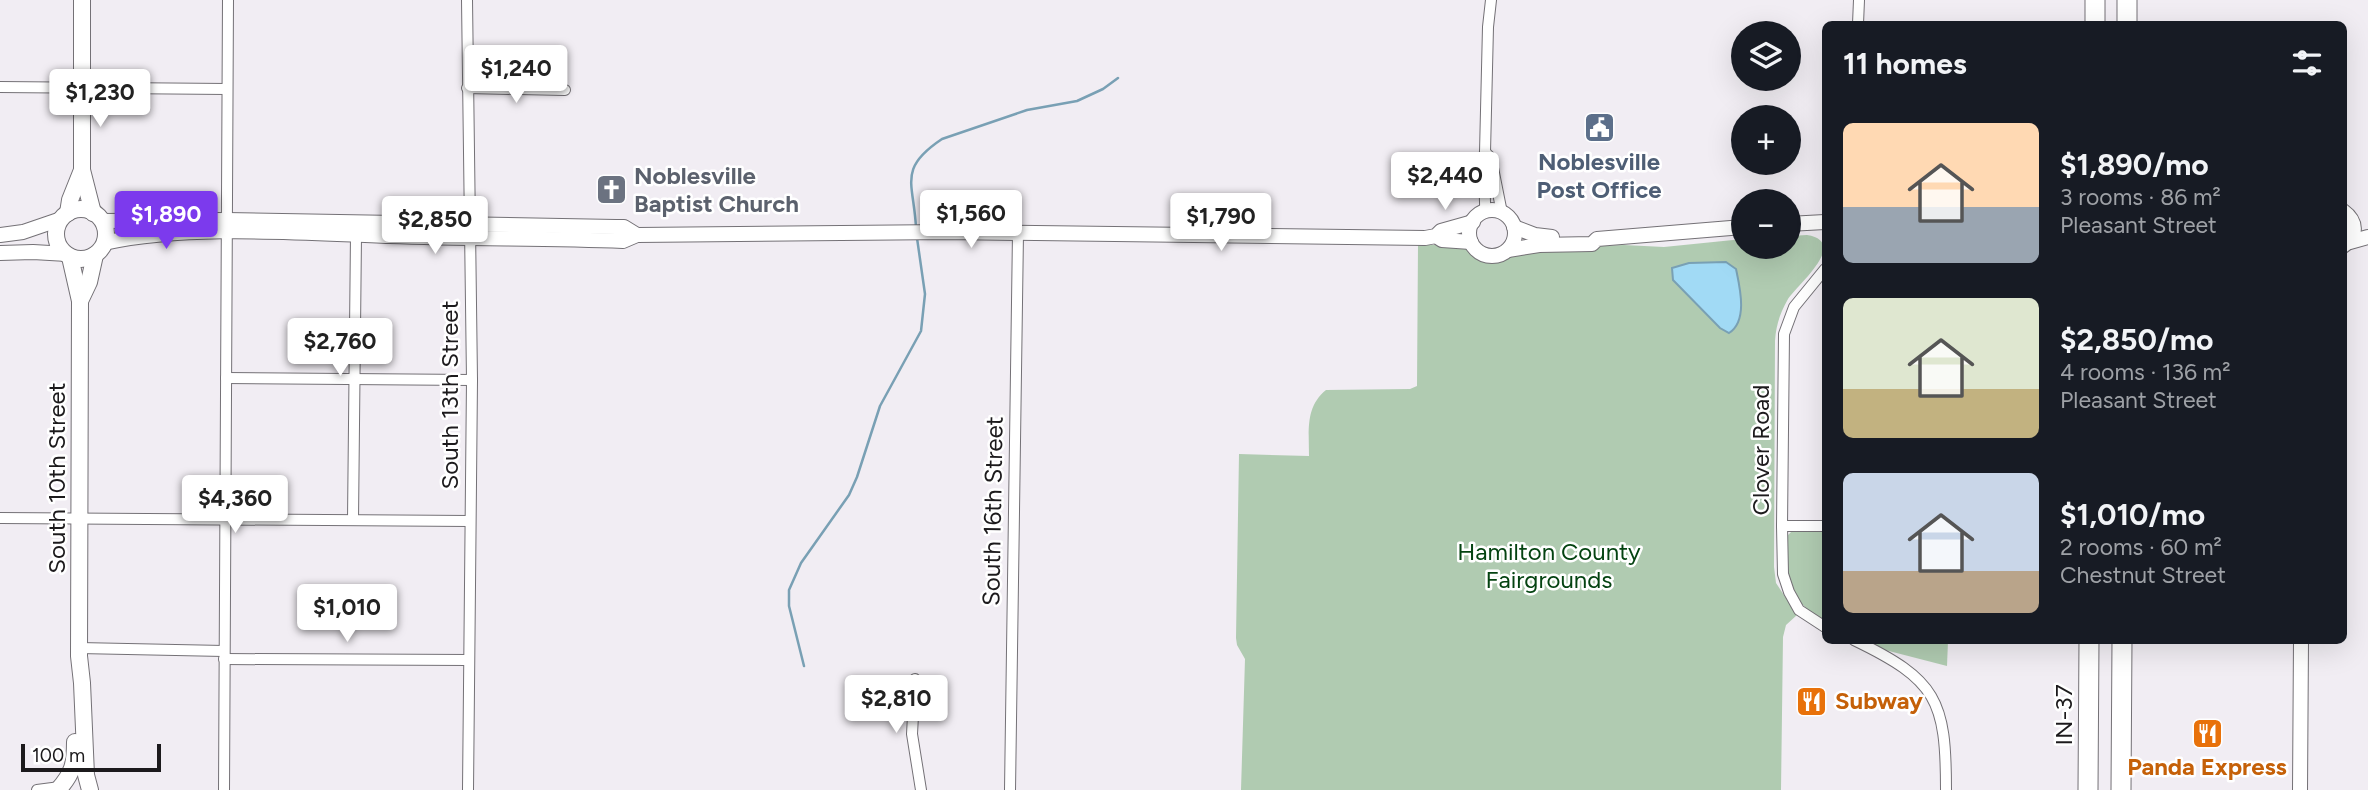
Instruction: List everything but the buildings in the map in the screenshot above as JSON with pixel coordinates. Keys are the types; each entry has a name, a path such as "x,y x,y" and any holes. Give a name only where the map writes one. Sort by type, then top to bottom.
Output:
{"highway":[{"path":"2095,0 2095,21"},
{"path":"2127,0 2127,21"},
{"name":"IN-37","path":"2088,790 2089,644"},
{"path":"2121,790 2122,644"}],"main road":[{"path":"82,0 82,170 106,236 99,249 81,259 68,255 61,249 56,234 82,170"},
{"path":"64,216 78,210 97,217"},
{"name":"South 10th Street","path":"80,301 99,249"},
{"name":"South 10th Street","path":"68,255 80,301 79,652 89,790"},
{"name":"South 10th Street","path":"61,787 70,776 74,764 79,652"},
{"path":"61,787 76,782 89,790"}],"street":[{"path":"224,790 228,0"},
{"name":"South 13th Street","path":"467,0 472,380 468,790"},
{"path":"1485,212 1482,160 1485,152 1491,0"},
{"path":"1858,0 1858,21"},
{"path":"0,88 227,89"},
{"path":"467,88 565,90"},
{"path":"1485,152 1491,158 1503,213 1514,226 1547,237 1592,234 1597,239"},
{"path":"97,217 356,235 470,239 623,240 637,235 918,233 1425,238 1473,222 1485,212 1503,213"},
{"path":"2347,214 2368,224"},
{"path":"2347,214 2354,227 2347,244"},
{"path":"0,235 23,232 64,216"},
{"path":"1473,222 1471,242 1481,253 1488,256 1539,245 1592,244 1597,239 1731,229"},
{"path":"1801,223 1822,222"},
{"path":"99,249 155,234 226,226 470,224 624,227 637,235"},
{"path":"1508,250 1515,237 1514,226"},
{"name":"South 16th Street","path":"1010,790 1018,233"},
{"path":"353,520 356,235"},
{"path":"1436,236 1442,240 1471,242"},
{"path":"2347,246 2368,237"},
{"path":"0,253 68,255"},
{"name":"Clover Road","path":"1822,273 1794,307 1786,324 1783,343 1782,526 1782,562 1789,592 1799,610 1822,625"},
{"path":"226,378 472,380"},
{"path":"0,518 470,521"},
{"path":"1782,526 1822,526"},
{"path":"1861,644 1908,671 1923,683 1932,698 1945,734 1946,790"},
{"path":"2300,790 2301,644"},
{"path":"79,652 469,660"},
{"path":"915,679 912,734 921,790"},
{"path":"37,790 61,787"}],"green space":[{"name":"Hamilton County Fairgrounds","path":"1801,235 1819,239 1822,244 1822,255 1817,264 1783,309 1775,341 1774,567 1776,583 1797,615 1786,625 1783,637 1781,790 1241,790 1245,659 1236,638 1239,454 1309,456 1311,412 1326,390 1410,389 1417,386 1418,245 1462,245 1489,259 1532,248 1624,245 1664,247 1731,240 1731,259 1801,259"},
{"path":"1792,531 1822,532 1822,620 1802,604 1791,586 1787,564 1787,536"},
{"path":"1871,644 1948,644 1947,666"}],"water":[{"path":"1726,262 1736,269 1741,304 1739,321 1729,333 1720,328 1673,280 1672,268 1689,263"}],"waterway":[{"path":"916,228 911,188 913,168 919,159 942,139 1027,110 1077,101 1103,89 1118,78"},
{"path":"804,666 789,606 789,590 801,563 849,495 880,406 921,331 925,294 917,238"}],"place":[{"name":"Noblesville Post Office","path":"1599,128"},
{"name":"Noblesville Baptist Church","path":"611,190"},
{"name":"Subway","path":"1812,701"},
{"name":"Panda Express","path":"2207,733"}]}
